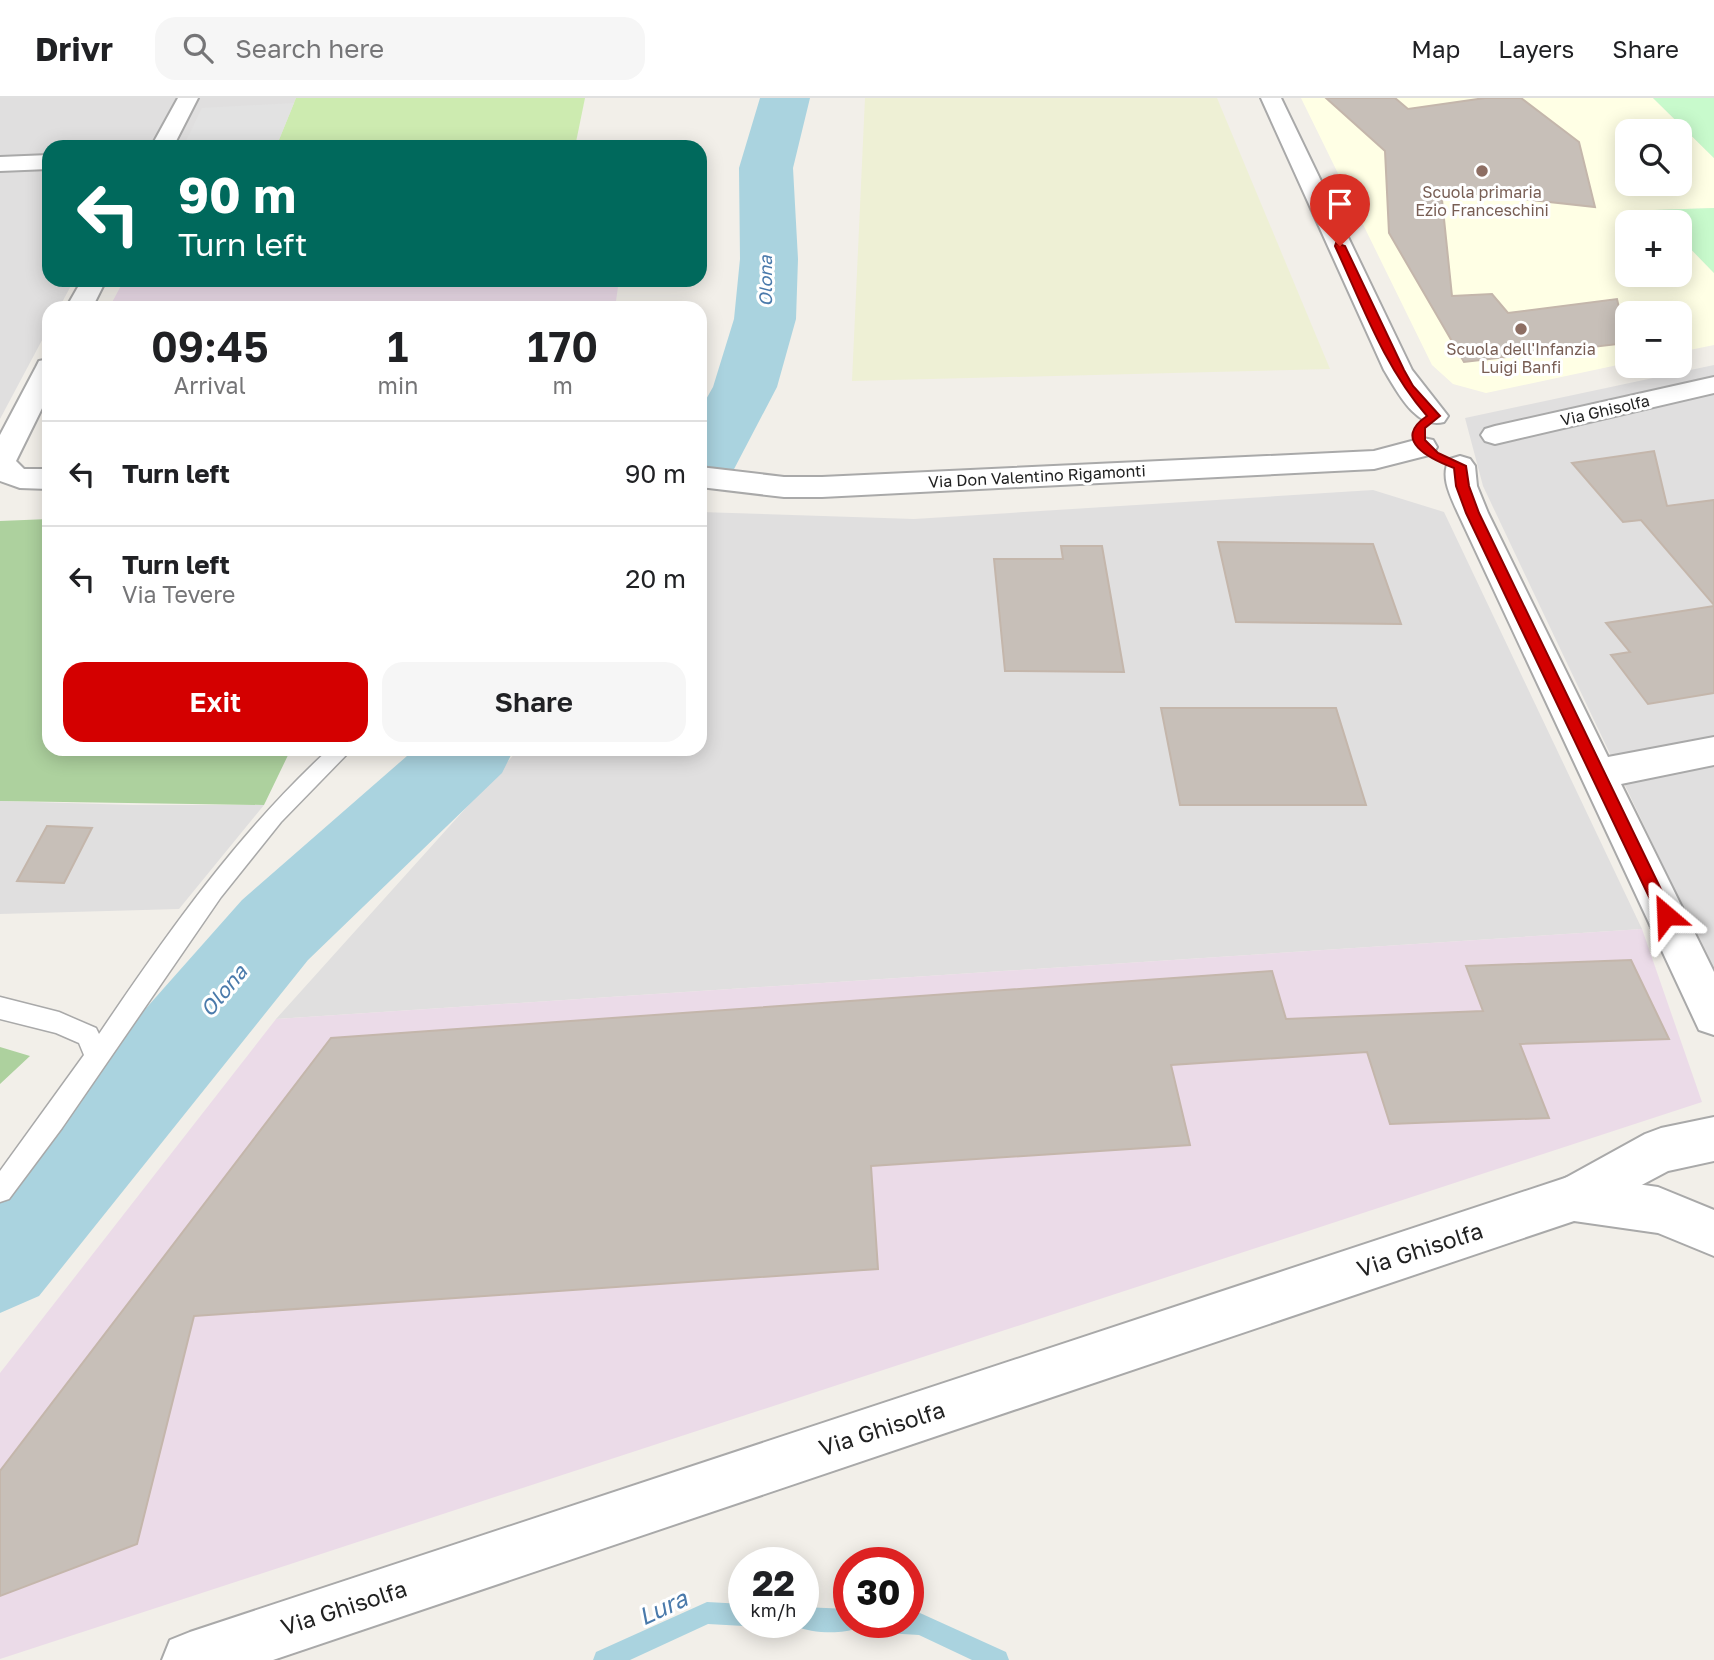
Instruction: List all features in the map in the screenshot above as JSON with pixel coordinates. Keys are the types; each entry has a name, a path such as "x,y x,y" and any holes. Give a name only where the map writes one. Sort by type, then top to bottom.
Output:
{"street":[{"path":"166,140 188,98"},
{"path":"1271,98 1398,370 1409,388 1470,443 1462,486 1472,513 1714,1016"},
{"path":"0,163 42,162"},
{"path":"42,381 1,461 10,475 20,479 42,479"},
{"name":"Via Ghisolfa","path":"1470,443 1714,385"},
{"name":"Via Don Valentino Rigamonti","path":"707,478 748,484 822,487 1374,460 1423,447 1417,433 1425,420 1470,443 1438,470 1419,471 1374,460"},
{"path":"1598,774 1714,751"},
{"name":"Via Ghisolfa","path":"190,1660 1574,1198 1661,1150 1714,1139"},
{"name":"Via Ghisolfa","path":"1574,1198 1658,1210 1714,1233"}],"lane":[{"path":"0,1190 53,1121 212,891 274,817 335,756"},
{"path":"0,1007 59,1023 88,1036 96,1057"}],"shaded area":[{"path":"0,98 296,98 279,140 42,140 42,287 70,287 63,301 42,301 42,340 0,419"},
{"path":"865,98 1217,98 1330,369 852,381"},
{"path":"1301,98 1653,98 1674,119 1615,119 1615,196 1692,196 1692,136 1714,158 1714,208 1615,210 1615,287 1692,287 1692,250 1714,273 1714,345 1692,350 1692,301 1615,301 1615,366 1486,393 1453,384 1432,365"},
{"path":"294,103 279,140 186,140 202,108"},
{"path":"120,287 618,287 616,301 113,301"},
{"path":"1714,365 1714,973 1483,486 1465,418 1653,378 1692,378 1692,370"},
{"path":"1373,490 1444,512 1642,929 276,1019 513,756 707,756 707,512 914,519"},
{"path":"0,801 264,805 179,909 0,914"},
{"path":"1642,929 1702,1102 0,1659 0,1373 276,1019"}],"green space":[{"path":"296,98 585,98 576,140 279,140"},
{"path":"1653,98 1714,98 1714,158 1692,136 1692,119 1674,119"},
{"path":"1714,208 1714,273 1692,250 1692,210 1653,210"},
{"path":"42,519 42,756 288,756 264,805 0,801 0,521"},
{"path":"0,1047 30,1056 0,1084"}],"building":[{"path":"1326,98 1395,98 1408,109 1485,98 1521,98 1579,142 1595,207 1441,190 1452,296 1492,294 1508,313 1617,299 1615,344 1464,362 1389,233 1385,151"},
{"path":"1654,451 1667,506 1714,500 1714,605 1641,520 1623,522 1572,463"},
{"path":"1218,542 1373,544 1401,624 1236,622"},
{"path":"1061,546 1102,546 1124,672 1005,671 994,559 1063,559"},
{"path":"1714,606 1714,693 1648,704 1611,655 1630,652 1606,623"},
{"path":"1161,708 1336,708 1366,805 1180,805"},
{"path":"47,826 92,828 64,883 17,881"},
{"path":"1631,960 1669,1039 1520,1044 1549,1118 1390,1124 1367,1052 1171,1065 1190,1145 871,1166 878,1269 194,1316 137,1544 0,1596 0,1471 331,1038 1272,971 1286,1019 1483,1011 1466,966"}],"waterway":[{"name":"Olona","path":"709,455 745,387 765,319 769,259 766,168 785,98"},
{"name":"Olona","path":"0,1257 275,930 464,756"},
{"name":"Lura","path":"604,1660 707,1613 728,1614"},
{"name":"Lura","path":"819,1619 833,1619"},
{"name":"Lura","path":"924,1626 998,1660"}],"place":[{"name":"Scuola primaria Ezio Franceschini","path":"1482,171"},
{"name":"Scuola dell'Infanzia Luigi Banfi","path":"1521,329"}],"route":[{"path":"1340,246 1398,370 1409,388 1434,416 1420,426 1417,433 1419,441 1424,449 1434,456 1460,466 1462,486 1472,513 1666,915"}]}
